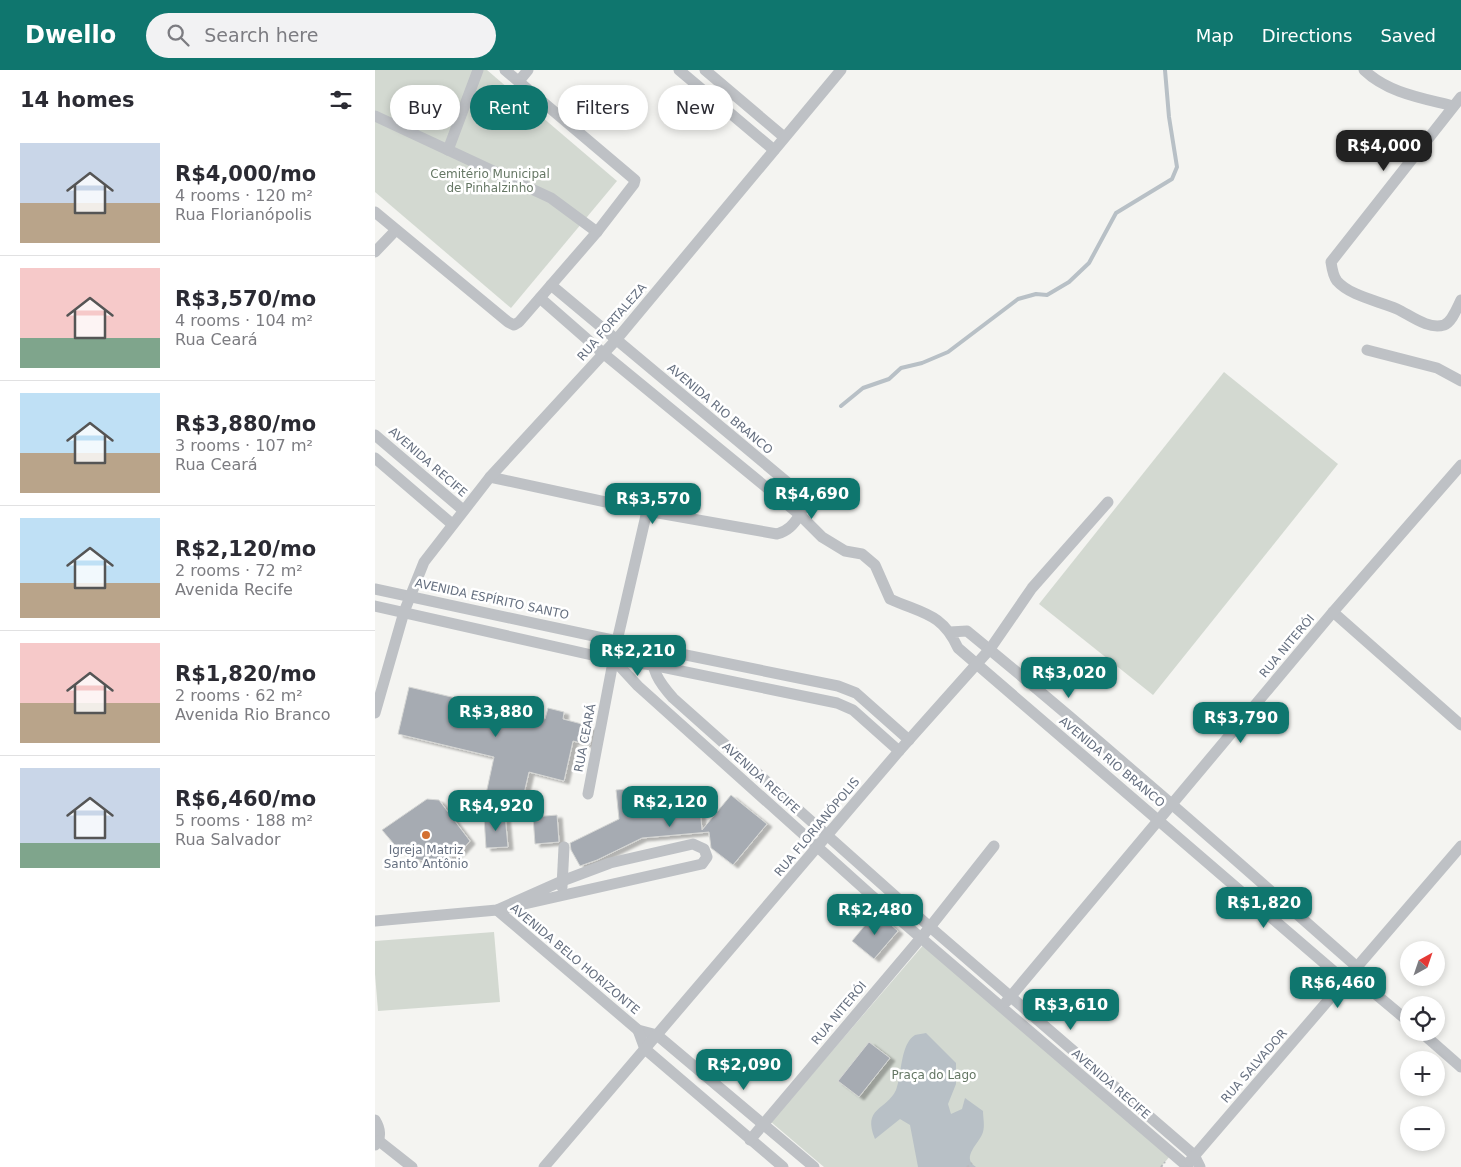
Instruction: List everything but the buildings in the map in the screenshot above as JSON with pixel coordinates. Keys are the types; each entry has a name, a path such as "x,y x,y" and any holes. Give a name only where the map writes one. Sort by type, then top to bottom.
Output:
{"street":[{"path":"448,150 478,70"},
{"path":"375,212 508,322 514,325 519,322 597,232 634,184 635,180 505,70"},
{"path":"519,81 528,70"},
{"path":"679,70 697,85"},
{"path":"705,70 784,137"},
{"name":"RUA FORTALEZA","path":"375,713 404,612 424,562 490,477 604,354 841,70"},
{"path":"1364,70 1371,77 1397,92 1453,106"},
{"path":"709,85 715,78"},
{"path":"1461,97 1331,262 1332,272 1337,281 1358,295 1396,308 1422,322 1443,326 1449,322 1461,300"},
{"path":"375,116 551,198 597,232"},
{"path":"733,116 773,150"},
{"path":"375,252 397,230"},
{"name":"AVENIDA RIO BRANCO","path":"551,285 800,493 804,499 805,506 800,515"},
{"path":"540,298 604,354 800,515 822,537 845,550 862,554 875,566 890,599 933,616 950,632"},
{"path":"1367,350 1437,368 1461,381"},
{"path":"660,400 672,386"},
{"path":"708,440 719,426"},
{"name":"AVENIDA RECIFE","path":"375,435 463,510"},
{"path":"375,458 452,524"},
{"name":"RUA NITERÓI","path":"1001,1007 1173,805 1333,612 1461,465"},
{"path":"490,477 647,511 777,534 791,528 800,515"},
{"name":"RUA FLORIANÓPOLIS","path":"544,1167 899,751 990,650 1032,588 1108,502"},
{"name":"RUA CEARÁ","path":"588,794 617,641 647,511"},
{"name":"AVENIDA ESPÍRITO SANTO","path":"375,589 838,686 855,693 909,740"},
{"path":"375,606 614,660 652,665 837,703 853,710 899,751"},
{"path":"1333,612 1461,725"},
{"path":"523,639 527,621"},
{"name":"AVENIDA RIO BRANCO","path":"1372,990 1345,981 958,648 950,632 967,631 1173,805 1357,967 1372,990 1400,1014"},
{"name":"AVENIDA RECIFE","path":"650,647 652,665 660,682 673,698 882,884 1194,1155 1200,1167"},
{"name":"AVENIDA RECIFE","path":"614,660 638,686 871,895 1186,1167"},
{"path":"1029,709 1042,694"},
{"path":"1073,746 1085,731"},
{"path":"753,790 763,779"},
{"path":"693,844 704,849 707,857 702,864 497,910 610,862 693,844"},
{"name":"RUA NITERÓI","path":"750,1140 930,926 994,846"},
{"name":"RUA SALVADOR","path":"1186,1167 1194,1155 1461,846"},
{"path":"562,896 564,847"},
{"path":"1228,880 1241,865"},
{"path":"871,895 882,884"},
{"name":"AVENIDA BELO HORIZONTE","path":"375,921 497,910 638,1030 657,1035 814,1167"},
{"path":"1286,930 1298,915"},
{"name":"AVENIDA BELO HORIZONTE","path":"638,1030 645,1049 783,1167"},
{"path":"1431,1041 1461,1067"},
{"path":"1102,1094 1111,1084"},
{"path":"375,1120 379,1128 377,1143 412,1167"}],"path":[{"path":"1161,1167 1166,1162"},
{"path":"967,1167 972,1163"}],"green space":[{"name":"Cemitério Municipal de Pinhalzinho","path":"375,70 487,70 505,85 470,85 470,130 548,130 548,122 617,181 511,308 375,192"},
{"path":"1224,372 1338,464 1153,695 1039,604"},
{"path":"494,932 500,1002 378,1011 375,941"},
{"name":"Praça do Lago","path":"925,943 1170,1156 1161,1167 824,1167 771,1122"}],"shaded area":[{"path":"926,1033 956,1063 956,1084 948,1104 951,1114 962,1109 965,1098 983,1111 983,1132 970,1154 970,1159 976,1167 918,1167 910,1125 900,1119 875,1139 871,1121 873,1115 892,1097 896,1090 904,1052 910,1039 915,1035"}],"waterway":[{"path":"841,406 863,388 889,379 901,368 922,363 948,352 1018,299 1036,294 1047,295 1069,282 1089,263 1116,213 1172,179 1177,167 1169,117 1165,70"}],"place":[{"name":"Igreja Matriz Santo Antônio","path":"426,835"}]}
